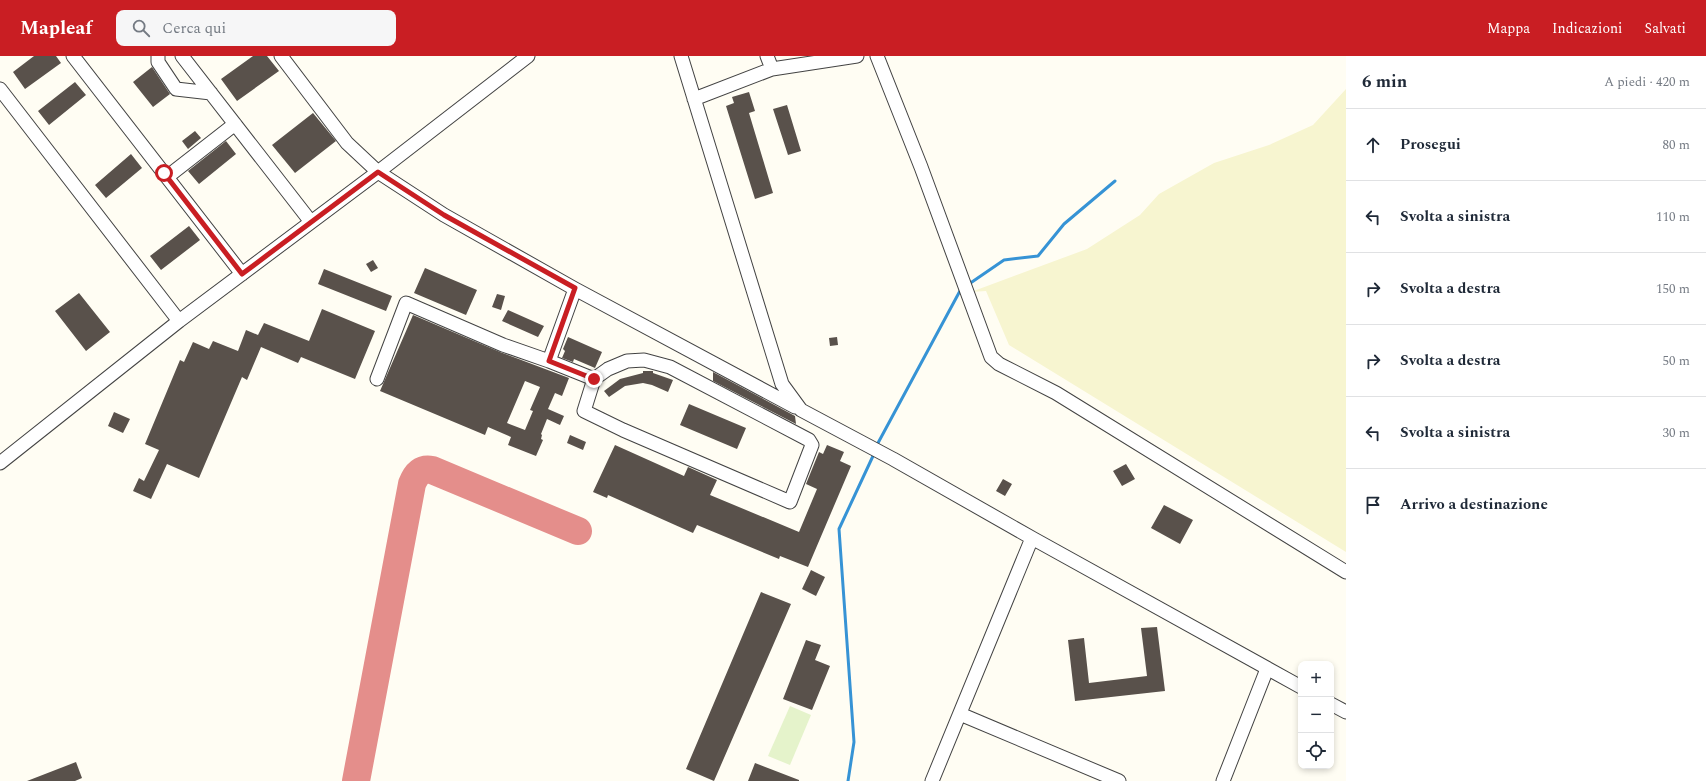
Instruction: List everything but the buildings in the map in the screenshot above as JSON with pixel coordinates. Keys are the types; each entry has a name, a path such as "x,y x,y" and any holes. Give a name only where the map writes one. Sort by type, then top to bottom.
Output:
{"lane":[{"path":"73,56 242,274"},
{"path":"158,56 158,62 176,89 211,93"},
{"path":"182,56 311,222"},
{"path":"281,56 347,143 378,172 444,215 696,355 857,440 1298,685"},
{"path":"0,463 179,321 378,172 528,56"},
{"path":"681,56 782,384 801,410"},
{"path":"767,56 772,69"},
{"path":"694,99 772,69 856,56"},
{"path":"877,56 921,167 992,357 999,364 1062,397 1346,572"},
{"path":"0,89 179,321"},
{"path":"167,177 235,124"},
{"path":"549,361 575,288"},
{"path":"377,379 406,303 503,345 594,379"},
{"path":"687,374 696,355"},
{"path":"644,360 670,367 687,374 810,440 812,445 790,502 636,436 584,411 594,379 608,369 621,364 644,360"},
{"path":"932,781 1032,538"},
{"path":"1223,781 1267,669"},
{"path":"1334,706 1346,712"},
{"path":"960,714 1119,781"}],"shaded area":[{"path":"1346,89 1346,552 1009,345 986,291 971,292 1087,249 1140,215 1159,194 1214,163 1269,145 1313,125"}],"green space":[{"path":"790,706 811,715 790,765 768,756"}],"waterway":[{"path":"969,284 1004,260 1038,256 1064,224 1115,181"},
{"path":"878,443 961,289"},
{"path":"848,781 854,742 839,529 873,456"}],"taxiway":[{"path":"356,781 412,484 419,472 432,470 578,531"}],"route":[{"path":"164,173 242,274 378,172 444,215 575,288 549,361 594,379"}]}
